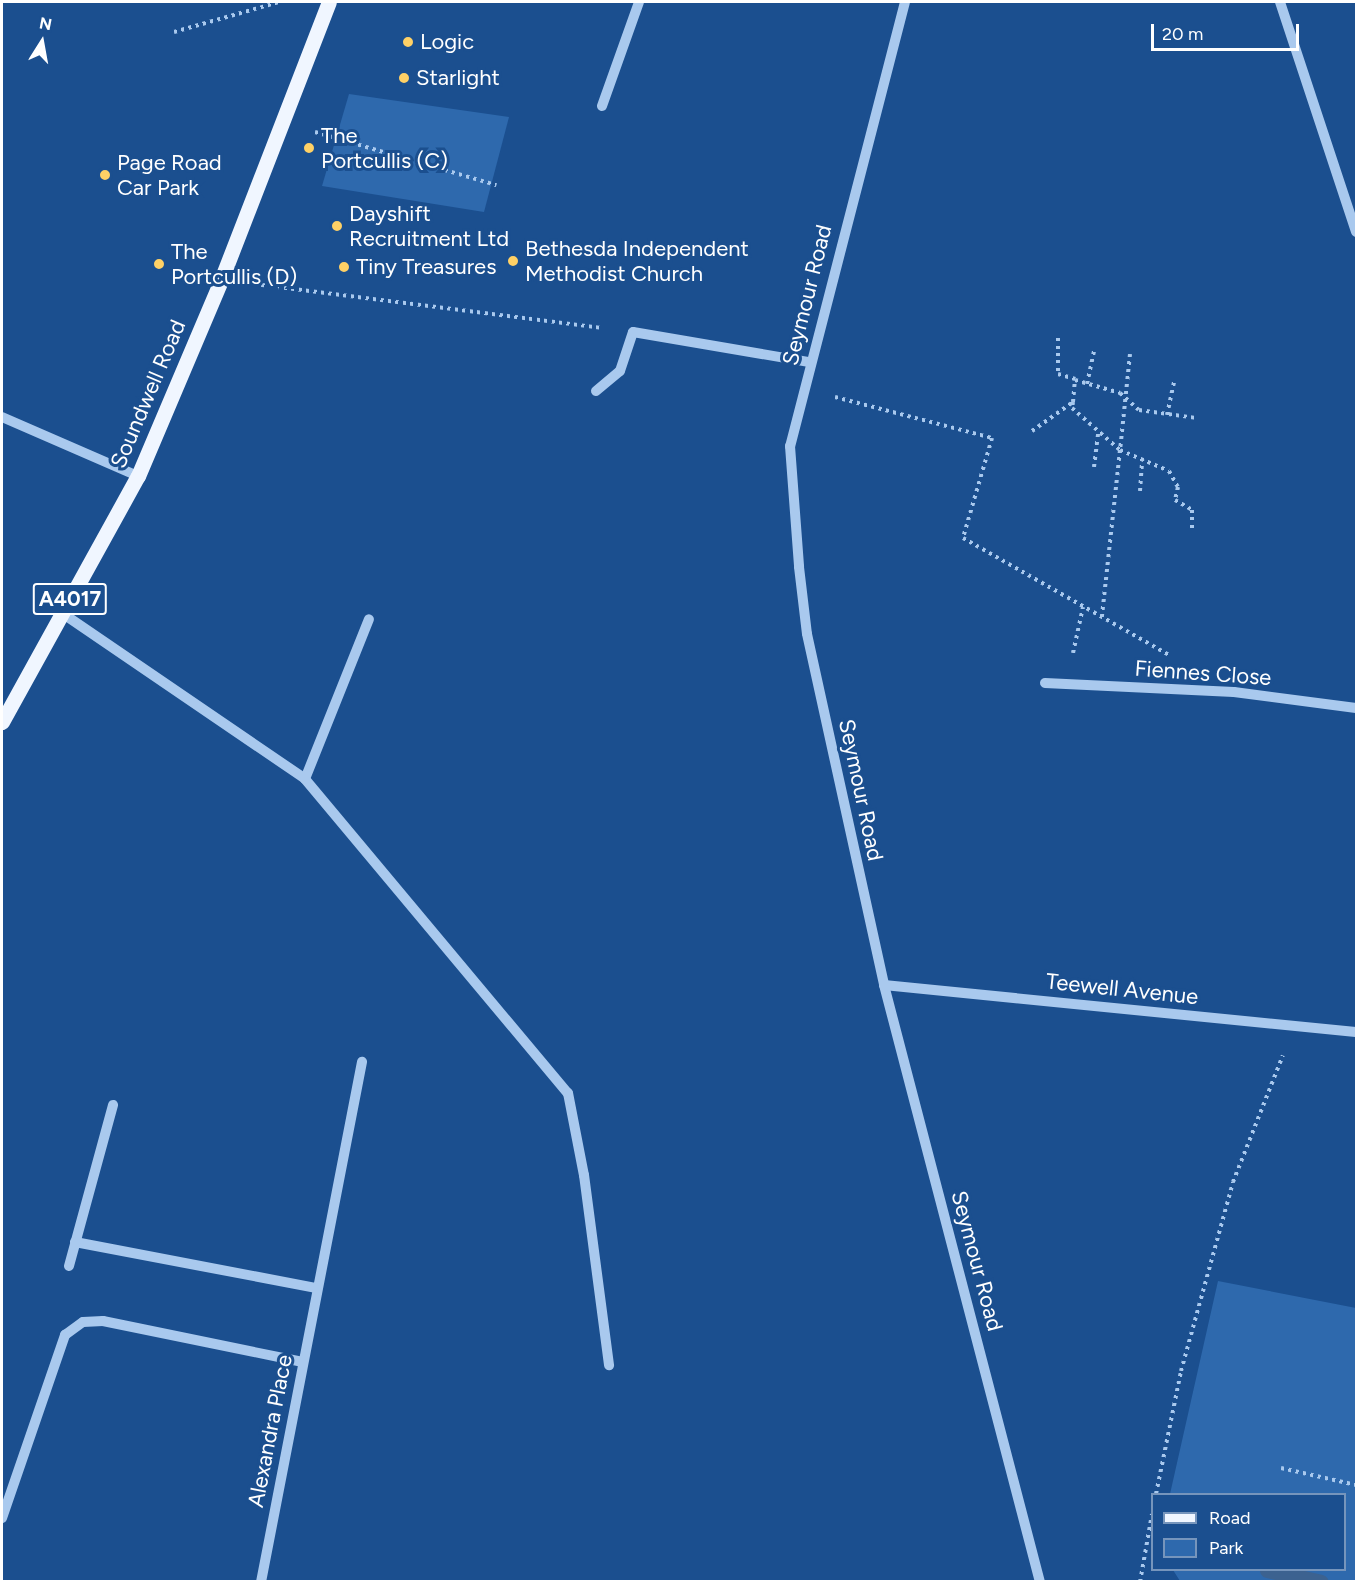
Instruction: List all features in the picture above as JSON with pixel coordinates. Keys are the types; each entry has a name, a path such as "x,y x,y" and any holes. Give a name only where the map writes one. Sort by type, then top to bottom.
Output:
{"main road":[{"name":"Soundwell Road","path":"2,722 138,476 220,280 329,2"}],"street":[{"path":"602,106 639,2"},
{"name":"Seymour Road","path":"905,2 809,362 805,389 790,446 807,634 884,985 1040,1581"},
{"path":"1280,2 1356,232"},
{"path":"596,391 621,371 633,332 809,362"},
{"path":"2,417 138,476"},
{"path":"62,613 305,779 568,1093 585,1175 609,1365"},
{"path":"305,779 369,619"},
{"name":"Fiennes Close","path":"1046,683 1234,692 1356,708"},
{"name":"Teewell Avenue","path":"884,985 1356,1032"},
{"name":"Alexandra Place","path":"261,1581 362,1062"},
{"path":"69,1266 113,1105"},
{"path":"75,1242 317,1288"},
{"path":"2,1518 65,1335 83,1322 103,1321 303,1362"}],"path":[{"path":"174,32 279,2"},
{"path":"283,122 496,185"},
{"path":"220,280 633,332"},
{"path":"1058,338 1058,374 1124,397 1139,410 1197,418"},
{"path":"1087,384 1094,350"},
{"path":"1102,617 1130,354"},
{"path":"1075,380 1072,408 1120,450 1169,471 1178,487 1176,500 1192,510 1192,528"},
{"path":"1167,415 1174,381"},
{"path":"805,389 992,438 963,538 1173,658"},
{"path":"1032,431 1073,402"},
{"path":"1094,467 1098,432"},
{"path":"1140,491 1142,459"},
{"path":"1067,684 1083,607"},
{"path":"1156,1493 1181,1371 1233,1182 1272,1075 1298,1026"},
{"path":"1281,1468 1356,1485"},
{"path":"1140,1581 1151,1520"}],"green space":[{"path":"349,94 509,117 484,212 322,186"},
{"path":"1218,1281 1356,1308 1356,1581 1180,1581 1174,1571 1346,1571 1346,1493 1170,1493"}],"waterway":[{"path":"1272,1571 1321,1582"}],"place":[{"name":"Logic","path":"408,42"},
{"name":"Starlight","path":"404,78"},
{"name":"The Portcullis (C)","path":"309,148"},
{"name":"Page Road Car Park","path":"105,175"},
{"name":"Dayshift Recruitment Ltd","path":"337,226"},
{"name":"Bethesda Independent Methodist Church","path":"513,261"},
{"name":"The Portcullis (D)","path":"159,264"},
{"name":"Tiny Treasures","path":"344,267"}]}
